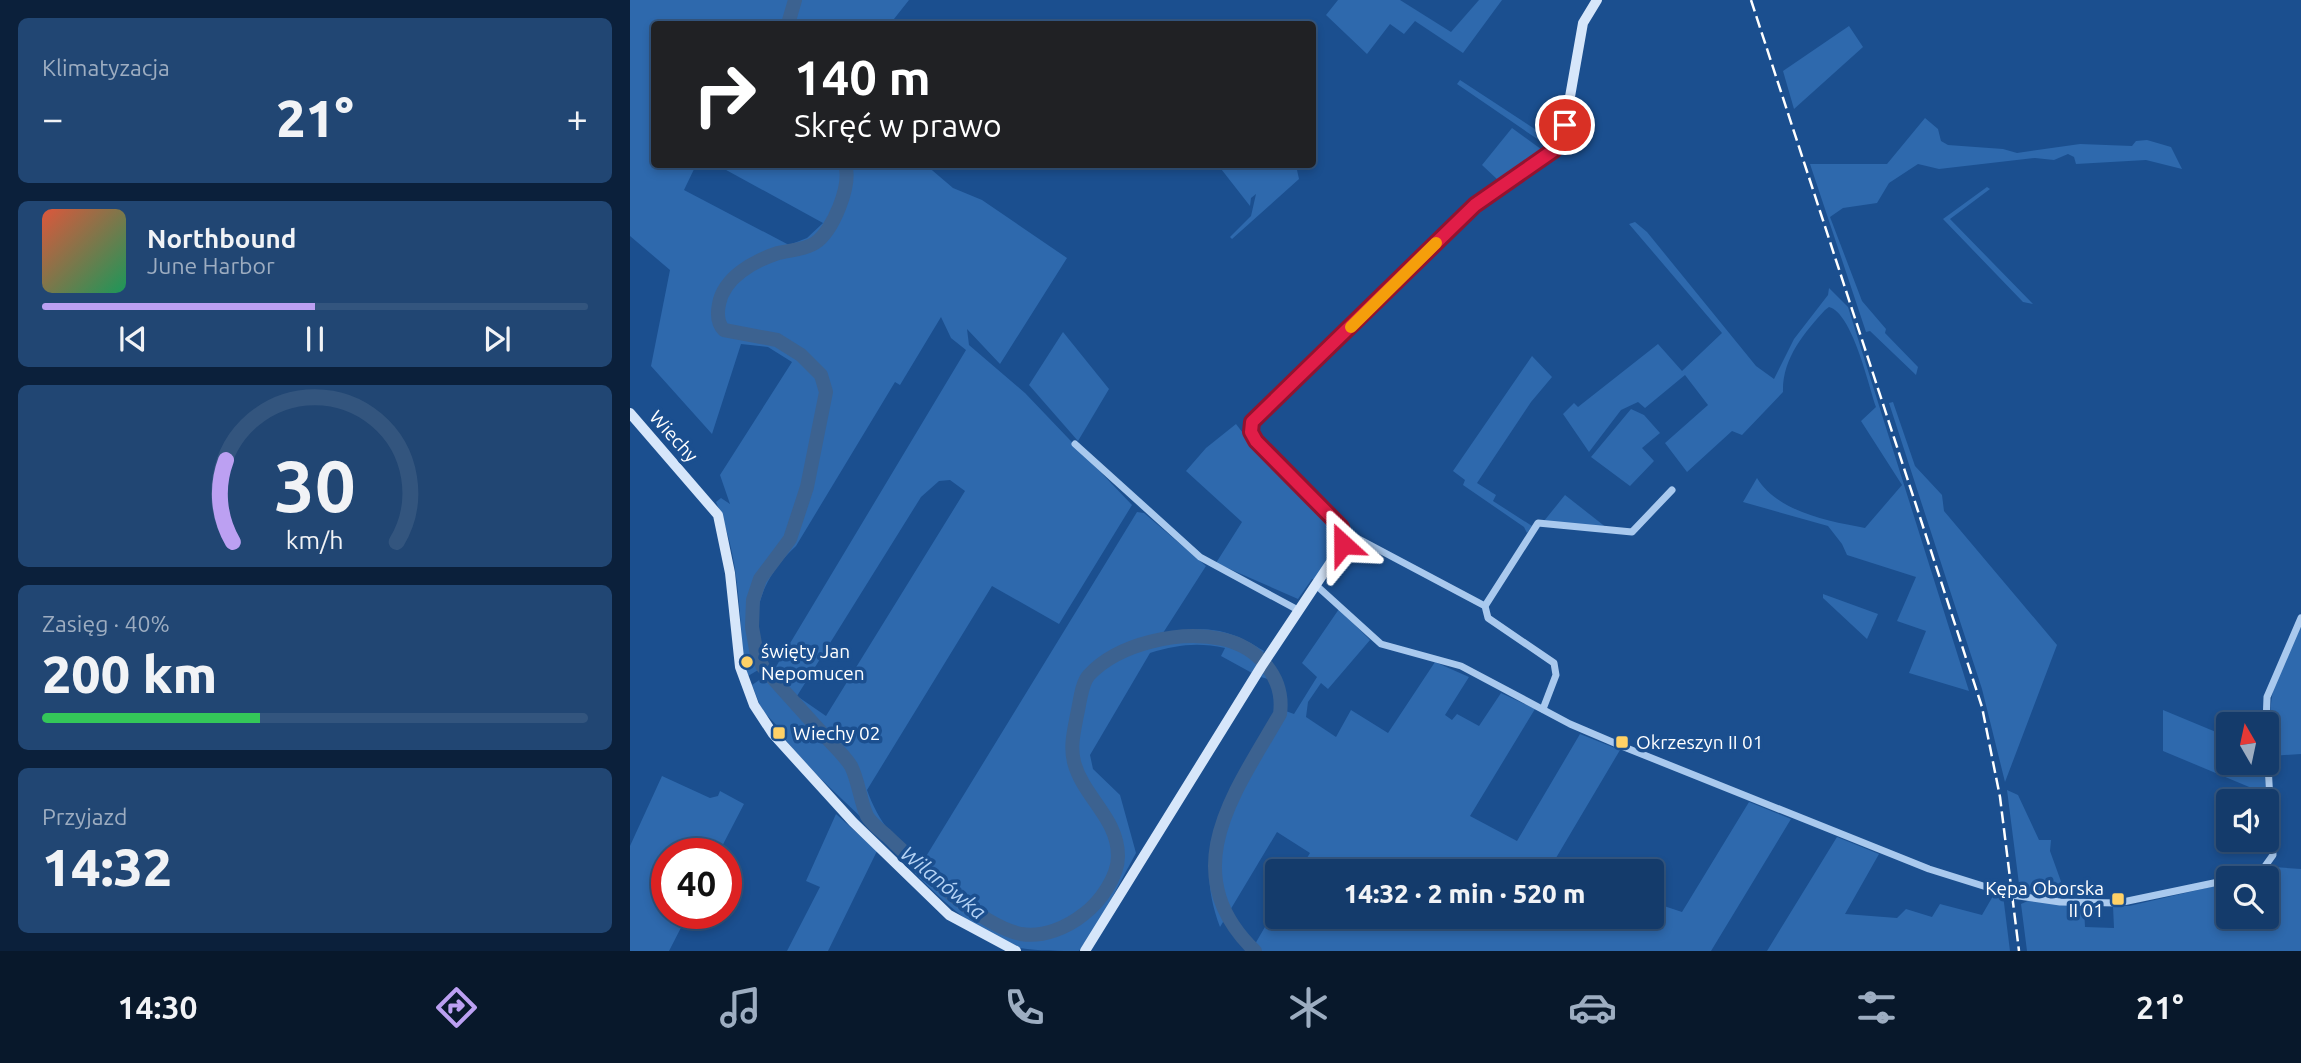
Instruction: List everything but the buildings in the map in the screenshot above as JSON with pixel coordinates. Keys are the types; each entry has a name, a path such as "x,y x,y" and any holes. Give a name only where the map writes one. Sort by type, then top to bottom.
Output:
{"street":[{"path":"1085,951 1264,663 1337,556 1344,537 1341,527 1256,441 1251,432 1252,422 1475,205 1554,150 1565,125 1583,23 1597,0"},
{"name":"Wiechy","path":"630,413 718,515 730,573 739,663 754,705 764,721 815,783 949,915 1016,951"},
{"path":"1075,444 1200,557 1298,610"},
{"path":"1543,709 1556,675 1556,665 1488,618 1485,606 1538,523 1632,532 1672,490"},
{"path":"1344,537 1355,537 1485,606"},
{"path":"1317,586 1381,644 1461,666 1602,738 1929,869 2012,895 2060,902 2118,903 2216,883"},
{"path":"2266,712 2267,697 2301,618"},
{"path":"2265,866 2273,855 2269,775"}],"shaded area":[{"path":"630,0 909,0 892,21 651,21 651,168 695,168 684,190 789,245 807,238 823,223 722,168 930,168 953,188 982,200 1067,258 1000,364 967,329 969,345 1025,393 1132,505 1059,624 992,586 867,790 889,831 922,863 1137,512 1144,513 1206,566 1163,633 1192,629 1216,630 1238,637 1264,651 1252,673 1221,656 1225,648 1187,645 1150,653 1090,755 1093,769 1120,795 1136,853 1100,920 1079,951 1020,948 976,926 956,911 801,758 781,734 782,731 762,710 752,685 774,670 966,350 951,338 941,317 900,385 895,382 796,546 774,571 760,600 757,616 757,632 768,664 748,676 744,664 734,561 724,521 716,502 721,498 730,504 720,475 792,362 768,347 741,344 712,434 651,366 670,270 630,236","holes":["950,480 965,491 826,716 797,696 921,497 939,481"]},
{"path":"1338,0 1400,0 1451,32 1479,0 1502,0 1463,53 1415,21 1404,34 1390,24 1367,54 1326,15"},
{"path":"1849,26 1863,47 1794,109 1783,71"},
{"path":"1460,80 1541,133 1546,128 1556,141 1549,147 1457,84"},
{"path":"1925,118 1938,129 1941,141 1948,145 2003,149 2017,153 2080,144 2132,146 2136,141 2147,140 2171,147 2182,169 2146,160 2076,164 2074,157 2068,154 2054,160 2035,158 1939,169 1918,164 1889,183 1877,203 1843,208 1830,217 1862,301 1886,329 1885,333 1918,367 1916,375 1870,331 1866,332 1810,164 1887,164"},
{"path":"1512,128 1545,152 1499,181 1482,165"},
{"path":"1220,168 1297,170 1299,179 1232,239 1230,237 1251,216 1256,194 1251,198 1250,206"},
{"path":"1987,187 1990,189 1950,219 2033,304 2023,302 1943,219"},
{"path":"1635,222 1647,232 1756,366 1774,379 1794,339 1828,295 1829,288 1848,307 1969,691 1909,673 1926,631 1897,621 1916,577 1847,555 1828,526 1743,502 1757,478 1766,490 1791,507 1820,518 1865,528 1902,485 1861,421 1876,407 1852,335 1837,312 1829,307 1802,337 1786,368 1783,392 1742,435 1732,431 1687,472 1665,443 1708,405 1685,375 1645,408 1638,402 1621,410 1589,452 1563,414 1574,403 1578,407 1658,344 1682,371 1722,333 1629,224"},
{"path":"1063,332 1109,389 1078,441 1029,385"},
{"path":"1532,356 1552,377 1531,402 1477,483 1496,495 1493,501 1532,526 1527,533 1524,527 1463,485 1465,480 1453,471"},
{"path":"1893,402 1915,466 1942,495 1944,511 2057,645 2005,782 1982,689 1889,403"},
{"path":"1631,409 1644,415 1660,433 1642,448 1654,461 1630,486 1591,457"},
{"path":"1236,424 1256,450 1335,530 1336,544 1316,580 1312,579 1298,599 1216,563 1242,522 1186,471 1206,448"},
{"path":"1565,495 1607,528 1544,521"},
{"path":"1823,594 1878,614 1867,639 1823,598"},
{"path":"1339,609 1370,640 1328,689 1321,683 1308,702 1306,717 1336,737 1351,710 1388,733 1435,662 1469,677 1445,715 1452,720 1457,714 1479,726 1501,693 1535,709 1470,816 1517,841 1580,734 1620,750 1555,859 1306,859 1310,853 1277,832 1220,927 1211,895 1209,867 1213,840 1233,791 1274,713 1276,700 1273,684 1271,680 1261,677 1271,660 1282,684 1283,710 1294,714 1317,677 1302,663"},
{"path":"2301,626 2301,754 2279,755 2279,712 2270,712 2274,688 2283,661"},
{"path":"2163,710 2216,732 2216,773 2163,751"},
{"path":"2220,775 2265,775 2266,789 2254,789"},
{"path":"662,776 710,798 718,796 720,791 744,804 726,838 651,838 651,929 680,929 669,951 630,951 630,846"},
{"path":"2007,790 2018,795 2039,840 2051,840 2050,851 2063,887 2058,898 2020,892"},
{"path":"1749,802 1791,819 1711,951 1251,951 1265,927 1265,929 1664,929 1664,906 1682,912"},
{"path":"836,814 877,851 828,951 787,951 820,887 806,881"},
{"path":"1837,837 1879,854 1845,914 1897,918 1906,909 1932,917 1940,904 1982,915 1993,896 2003,895 2010,951 1767,951"},
{"path":"2279,867 2301,869 2301,951 2027,951 2021,904 2030,900 2084,907 2085,927 2114,928 2113,906 2129,906 2216,886 2216,929 2279,929"}],"waterway":[{"name":"Wilanówka","path":"789,21 795,0"},
{"name":"Wilanówka","path":"845,168 846,184 839,207 822,237 811,245 769,256 741,271 722,294 718,308 719,321 724,330 777,340 801,355 821,375 826,392 807,487 790,539 760,579 753,600 752,627 757,655 763,667 851,766 867,816 873,824 968,907 1004,928 1029,935 1055,930 1084,914 1107,888 1117,864 1116,842 1112,830 1078,775 1073,756 1073,738 1080,699 1089,675 1102,664 1133,647 1169,638 1188,636 1222,639 1247,649 1257,656 1273,676 1278,688 1280,714 1231,802 1220,832 1215,862 1218,892 1231,921 1255,951"}],"railway":[{"path":"1751,0 1982,707 2000,797 2019,951"}],"slow traffic":[{"path":"1351,327 1436,243"}],"place":[{"name":"święty Jan Nepomucen","path":"747,662"},
{"name":"Wiechy 02","path":"779,733"},
{"name":"Okrzeszyn II 01","path":"1622,742"},
{"name":"Kępa Oborska II 01","path":"2118,899"}],"route":[{"path":"1343,544 1341,527 1256,441 1251,432 1252,422 1475,205 1554,150 1560,142 1565,125"}]}
